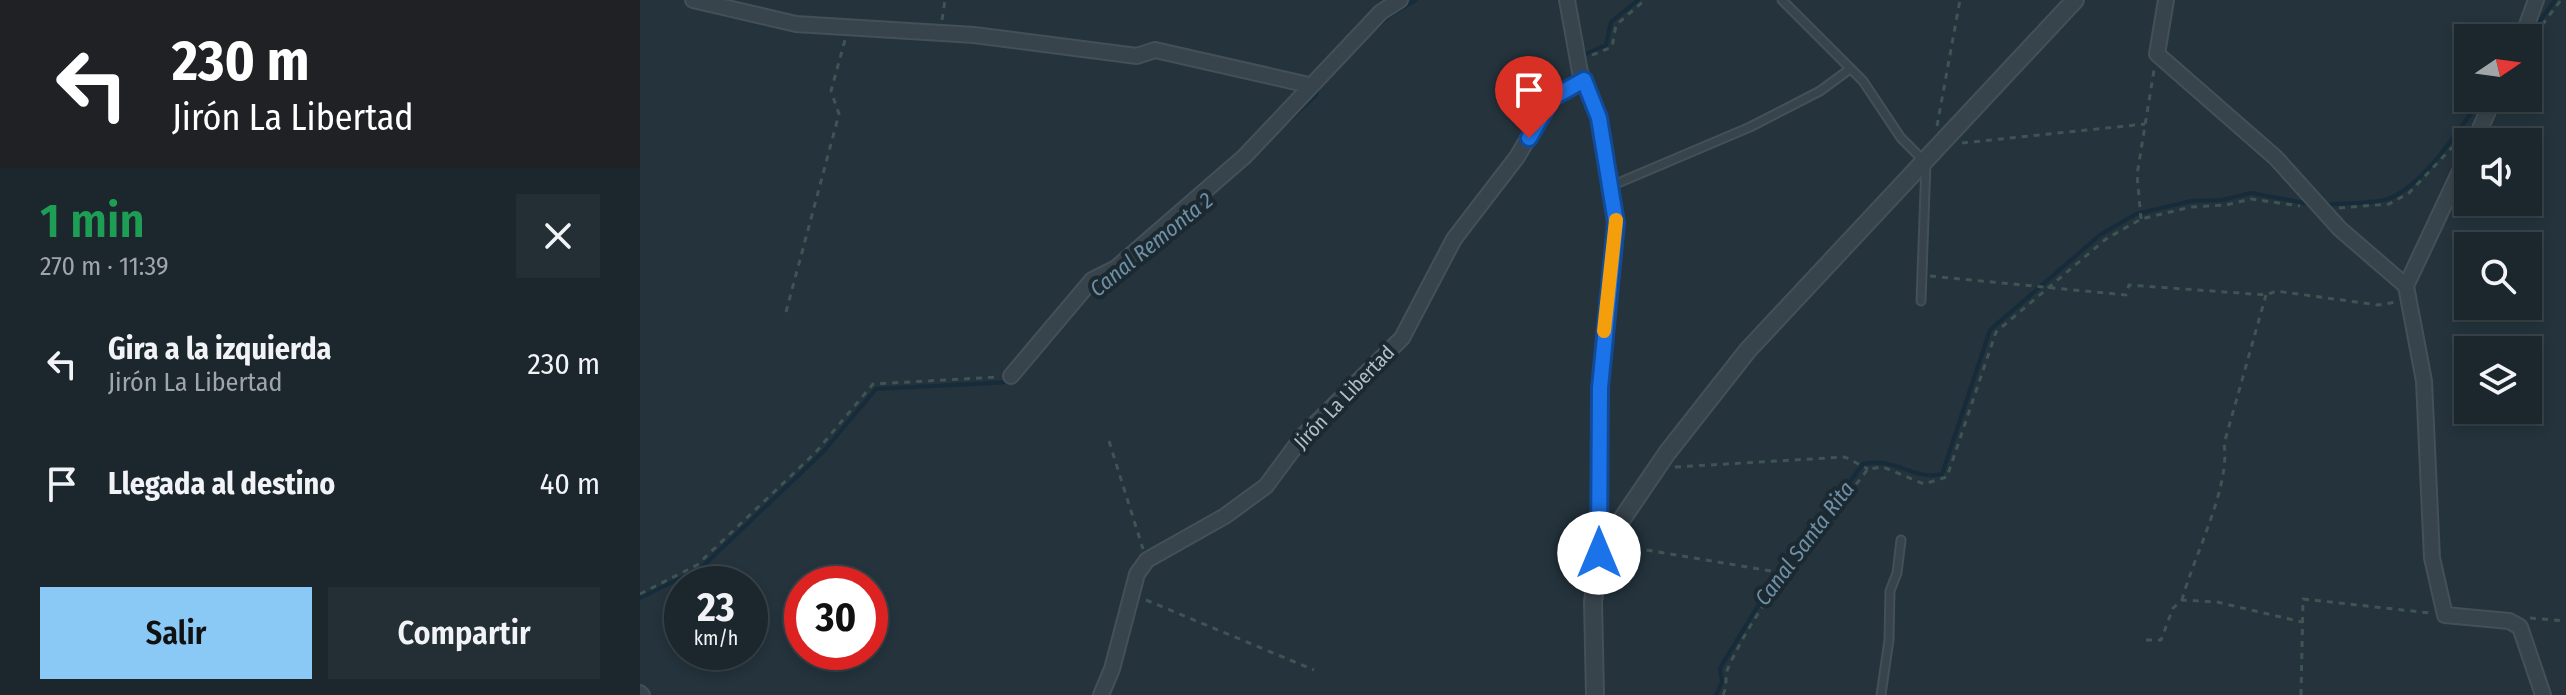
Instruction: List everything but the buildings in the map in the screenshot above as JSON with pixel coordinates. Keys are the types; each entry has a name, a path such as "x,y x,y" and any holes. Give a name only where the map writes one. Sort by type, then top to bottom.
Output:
{"street":[{"path":"693,0 796,24 940,34 1137,56 1155,50 1309,85"},
{"path":"1011,376 1092,280 1116,268 1245,156 1381,12 1400,0"},
{"path":"1567,0 1578,62 1599,118 1616,223 1600,388 1602,548 1593,602 1595,695"},
{"path":"1602,548 1656,468 1748,350 1926,163 2075,0"},
{"path":"2166,0 2157,54 2276,158 2322,210 2408,293"},
{"path":"2527,24 2536,0"},
{"name":"Jirón La Libertad","path":"1147,560 1225,516 1266,486 1303,436 1402,338 1454,239 1517,157 1552,98 1584,80"},
{"path":"2454,186 2408,293 2424,381 2432,558 2445,615 2520,627 2543,695"},
{"path":"1101,695 1112,669 1131,594 1147,560"}],"lane":[{"path":"1782,0 1863,81 1901,138 1926,163 1921,301"},
{"path":"1611,186 1750,127 1820,91 1850,69"},
{"path":"1881,695 1889,640 1890,591 1897,573 1901,540"}],"path":[{"path":"940,34 945,0"},
{"path":"1578,62 1612,47 1616,25 1645,0"},
{"path":"1960,0 1937,126 1942,145 2145,124"},
{"path":"2542,26 2561,0"},
{"path":"786,312 839,114 831,91 848,29"},
{"path":"2141,219 2137,175 2157,54"},
{"path":"1656,468 1845,457 1868,469 1883,467 1924,484 1947,477 1996,332 2106,239 2141,219 2191,207 2226,205 2251,199 2322,210 2389,204 2409,193 2454,152"},
{"path":"1922,276 2126,295 2129,285 2266,295 2276,291 2378,305 2408,293"},
{"path":"2146,640 2161,640 2173,608 2182,600 2192,560 2206,537 2226,458 2224,444 2266,295"},
{"path":"640,594 697,565 815,453 873,384 1011,376"},
{"path":"1109,441 1147,560"},
{"path":"1723,695 1728,684 1726,669 1788,574 1868,469"},
{"path":"1602,548 1788,574"},
{"path":"1131,594 1314,670"},
{"path":"2301,695 2303,599 2445,615"},
{"path":"2182,600 2217,602 2302,622"},
{"path":"2514,624 2528,618 2566,621"}],"waterway":[{"name":"Canal Remonta 2","path":"1364,39 1390,15 1416,0"},
{"path":"1581,56 1606,45 1611,22 1638,0"},
{"path":"2538,24 2555,0"},
{"name":"Canal Remonta 2","path":"1286,123 1316,95 1319,85"},
{"path":"2323,205 2384,200 2398,194 2425,172 2472,112"},
{"name":"Canal Remonta 2","path":"1199,205 1263,146"},
{"name":"Canal Santa Rita","path":"1716,695 1722,682 1720,668 1756,609 1863,464 1884,463 1922,474 1942,474 1990,330 2100,235 2136,214 2191,201 2222,200 2251,193 2310,204"},
{"name":"Canal Remonta 2","path":"640,598 701,568 823,452 876,389 1010,382"}],"slow traffic":[{"path":"1604,331 1616,220"}],"route":[{"path":"1529,138 1552,98 1584,80 1599,118 1616,223 1605,311 1600,388 1599,553"}]}
